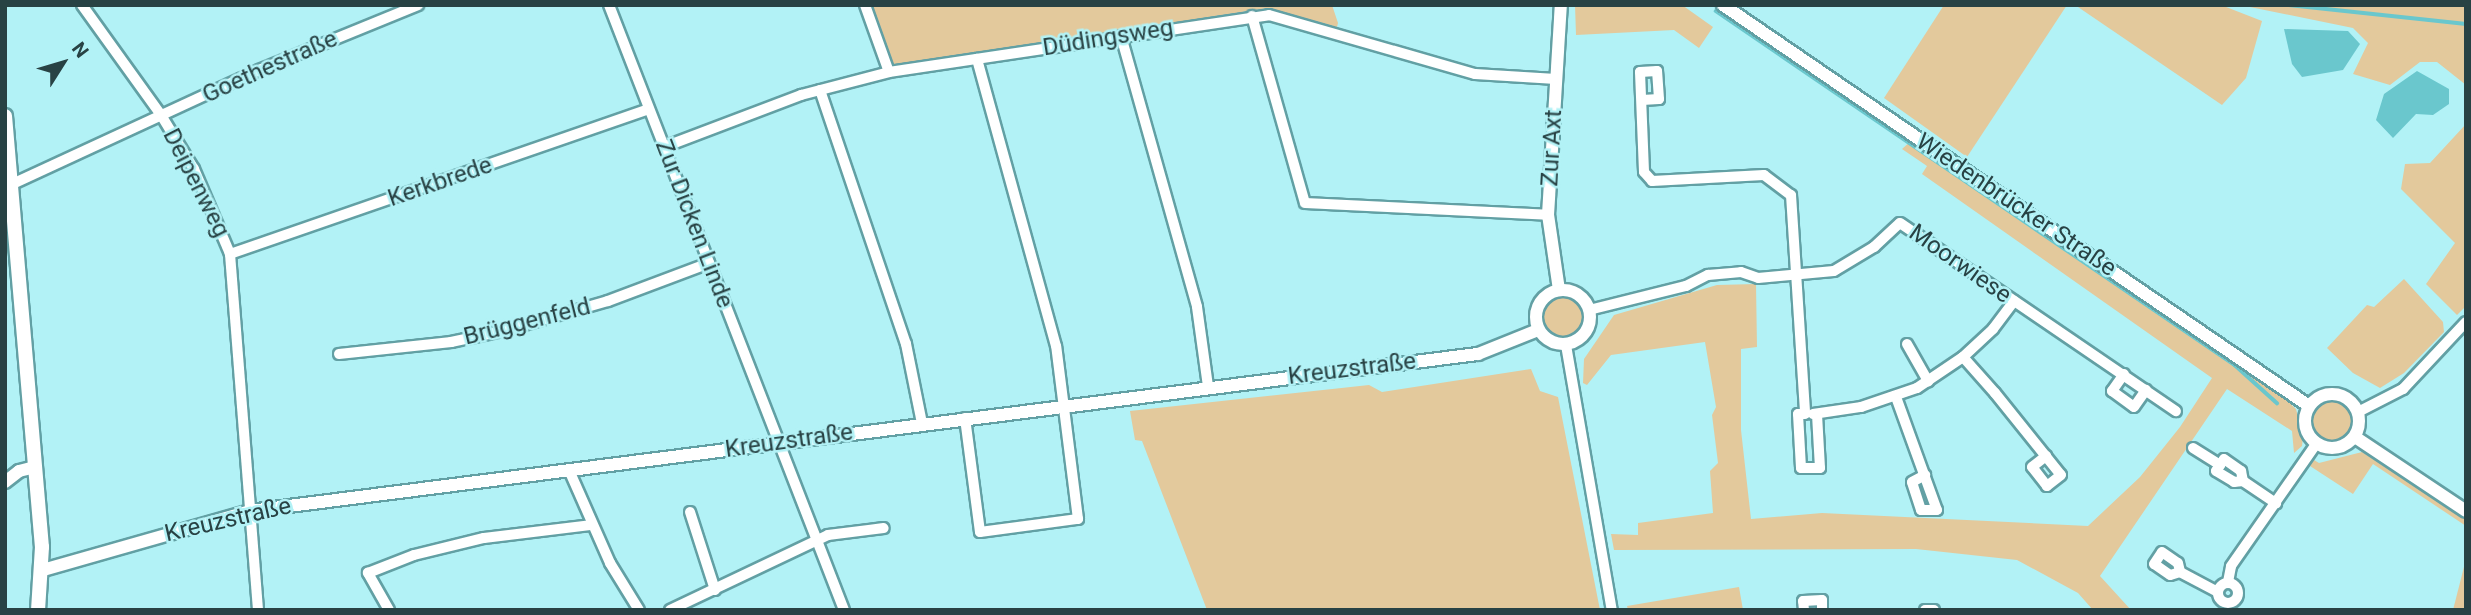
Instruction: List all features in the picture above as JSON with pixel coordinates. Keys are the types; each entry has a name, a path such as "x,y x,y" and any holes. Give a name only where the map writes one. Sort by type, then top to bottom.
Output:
{"main road":[{"path":"5,116 8,186 43,570 38,610"}],"street":[{"name":"Deipenweg","path":"82,5 162,115 214,210 230,254 258,610"},
{"name":"Goethestraße","path":"8,186 162,115 418,5"},
{"name":"Zur Dicken Linde","path":"609,5 844,610"},
{"path":"865,5 889,72"},
{"name":"Zur Axt","path":"1559,290 1548,215 1561,5"},
{"name":"Wiedenbrücker Straße","path":"1723,5 2309,406"},
{"path":"1251,16 1305,203 1548,215"},
{"name":"Düdingsweg","path":"664,147 820,90 889,72 1251,16 1279,16 1475,74 1556,79"},
{"path":"1121,36 1197,307 1208,386"},
{"path":"965,418 980,531 1078,519 1064,404 1047,305 977,59"},
{"path":"820,90 898,319 922,424"},
{"path":"1642,100 1644,172 1652,181 1763,175 1791,195 1805,414"},
{"name":"Kerkbrede","path":"230,254 649,109"},
{"name":"Moorwiese","path":"1590,310 1686,286 1708,275 1796,275 1847,266 1899,223 2176,411"},
{"name":"Brüggenfeld","path":"339,354 451,342 507,330 608,301 709,263"},
{"path":"1559,290 1581,296 1590,310 1583,337 1566,345 1550,342 1538,330 1535,317 1539,303 1559,290"},
{"path":"1817,414 1819,468 1801,468 1798,414 1817,414 1896,397 1928,381 1963,357 1993,330 2014,301"},
{"path":"2358,412 2403,389 2466,322"},
{"name":"Kreuzstraße","path":"43,570 250,510 1064,404 1478,354 1538,330"},
{"path":"1907,344 1928,381"},
{"path":"1566,345 1612,610"},
{"path":"1963,357 2046,456"},
{"path":"2124,374 2112,391 2134,407 2146,390"},
{"path":"2333,393 2352,402 2358,412 2355,436 2337,448 2316,444 2305,423 2309,406 2333,393"},
{"path":"1896,397 1925,475"},
{"path":"2355,436 2466,511"},
{"path":"2218,592 2228,582 2231,566 2316,444"},
{"path":"2193,448 2220,466 2224,459 2241,471 2243,481 2276,503"},
{"path":"5,482 19,471 35,467"},
{"path":"569,470 592,525 639,610"},
{"path":"690,512 715,590"},
{"path":"388,610 368,573 414,555 484,538 592,525"},
{"path":"670,610 815,541 884,528"},
{"path":"2180,572 2218,592 2225,606 2239,596 2237,586 2228,582"},
{"path":"1804,610 1803,601 1822,600 1822,610"},
{"path":"1925,610 1934,610"}],"shaded area":[{"path":"870,5 1332,5 1338,23 1337,27 1268,8 891,66"},
{"path":"1575,5 1682,5 1713,27 1699,48 1674,30 1576,35"},
{"path":"1944,5 2067,5 1967,157 1884,98"},
{"path":"2075,5 2221,5 2262,21 2246,78 2222,105"},
{"path":"2240,5 2466,5 2466,85 2437,62 2420,62 2390,85 2353,74 2368,43 2353,28"},
{"path":"2466,124 2466,306 2457,315 2426,284 2455,243 2401,189 2405,164 2430,163"},
{"path":"1912,140 2274,388 2296,409 2303,437 2302,446 2294,453 2292,431 2227,389 2100,576 2131,610 2093,610 2078,593 2017,560 1916,549 1614,550 1611,534 1638,535 1638,523 1713,513 1710,471 1718,463 1712,415 1716,407 1705,342 1611,355 1587,385 1583,383 1584,359 1614,315 1717,285 1756,284 1757,347 1741,349 1741,430 1751,519 1822,513 2088,526 2140,477 2180,427 2212,378 1922,174 1927,166 1902,149"},
{"path":"2404,279 2443,322 2444,332 2404,373 2380,388 2353,373 2327,348 2367,305 2374,307"},
{"path":"1563,295 1578,302 1585,317 1578,332 1563,339 1548,332 1541,317 1548,302"},
{"path":"1531,369 1540,391 1558,397 1600,610 1207,610 1142,441 1135,440 1130,411 1369,385 1382,392"},
{"path":"2332,400 2347,406 2353,421 2347,436 2332,442 2317,436 2311,421 2317,406"},
{"path":"2362,452 2466,518 2466,526 2373,464 2353,494 2310,466 2314,460 2319,463"},
{"path":"2466,559 2466,610 2453,610"},
{"path":"1739,587 1743,610 1628,610 1627,606"}],"water":[{"path":"2284,29 2348,31 2360,44 2343,70 2302,77 2292,64"},
{"path":"2417,71 2449,89 2449,104 2433,115 2416,114 2393,138 2376,120 2384,94"}],"waterway":[{"path":"2289,5 2466,24"},
{"path":"1716,11 2235,365 2277,403"}]}
